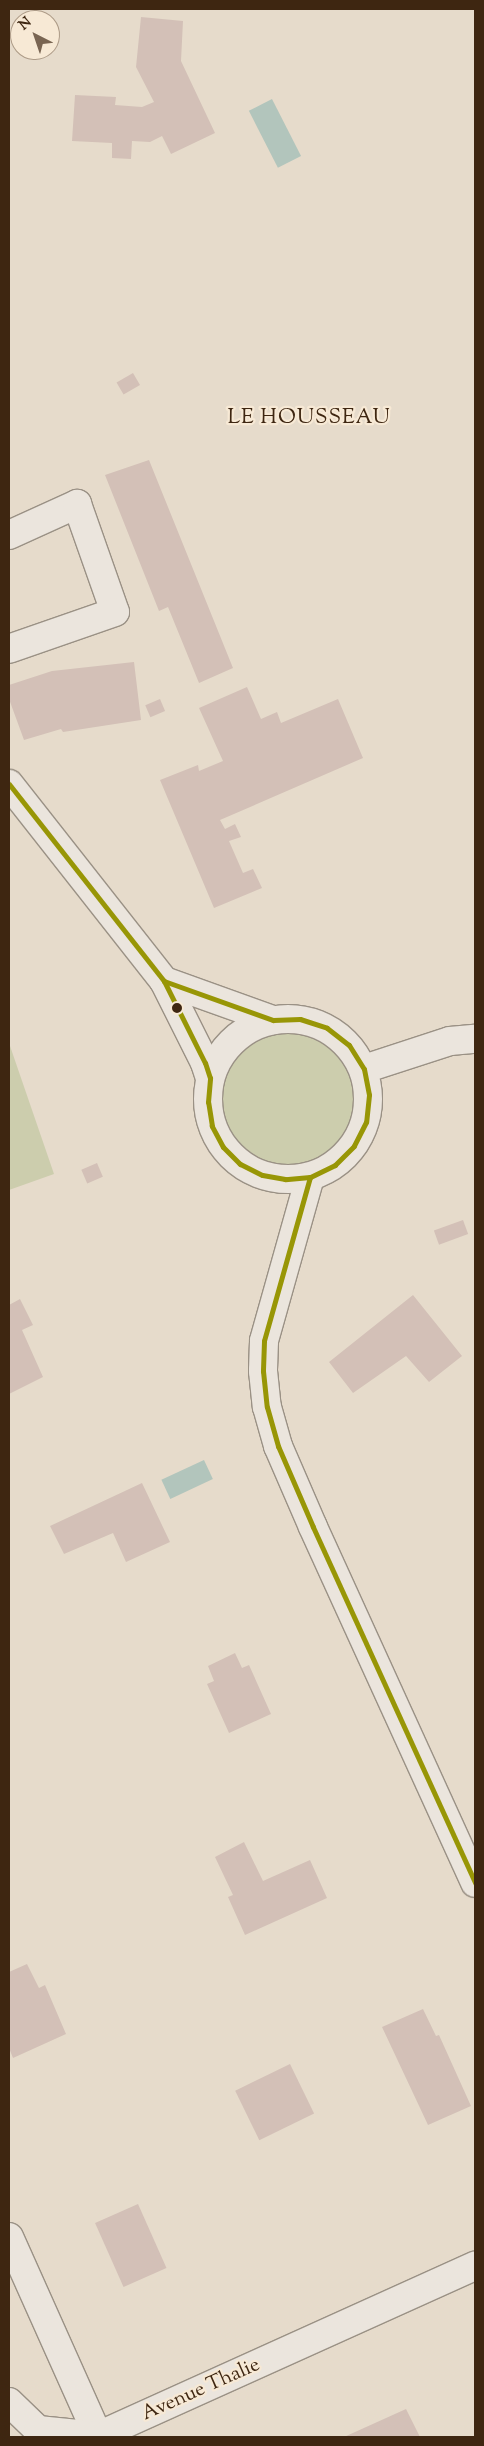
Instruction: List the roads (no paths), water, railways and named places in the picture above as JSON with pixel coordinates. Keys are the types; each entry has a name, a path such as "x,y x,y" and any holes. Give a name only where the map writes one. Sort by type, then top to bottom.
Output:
{"street":[{"path":"9,535 77,504 115,612 9,648"},
{"path":"9,784 164,981 205,1063 210,1078"},
{"path":"164,981 273,1020"},
{"path":"300,1019 327,1028 349,1045 364,1069 369,1095 366,1122 354,1146 334,1165 310,1177 286,1179 262,1175 240,1164 224,1147 212,1126 208,1102 210,1078 219,1058 233,1040 252,1027 273,1020 300,1019"},
{"path":"364,1069 450,1041 475,1039"},
{"path":"310,1177 264,1341 263,1371 267,1407 278,1446 313,1527 475,1883"},
{"path":"9,2237 98,2436 38,2430 9,2402"},
{"name":"Avenue Thalie","path":"98,2436 475,2266"}],"district":[{"name":"LE HOUSSEAU","path":"309,418"}]}
